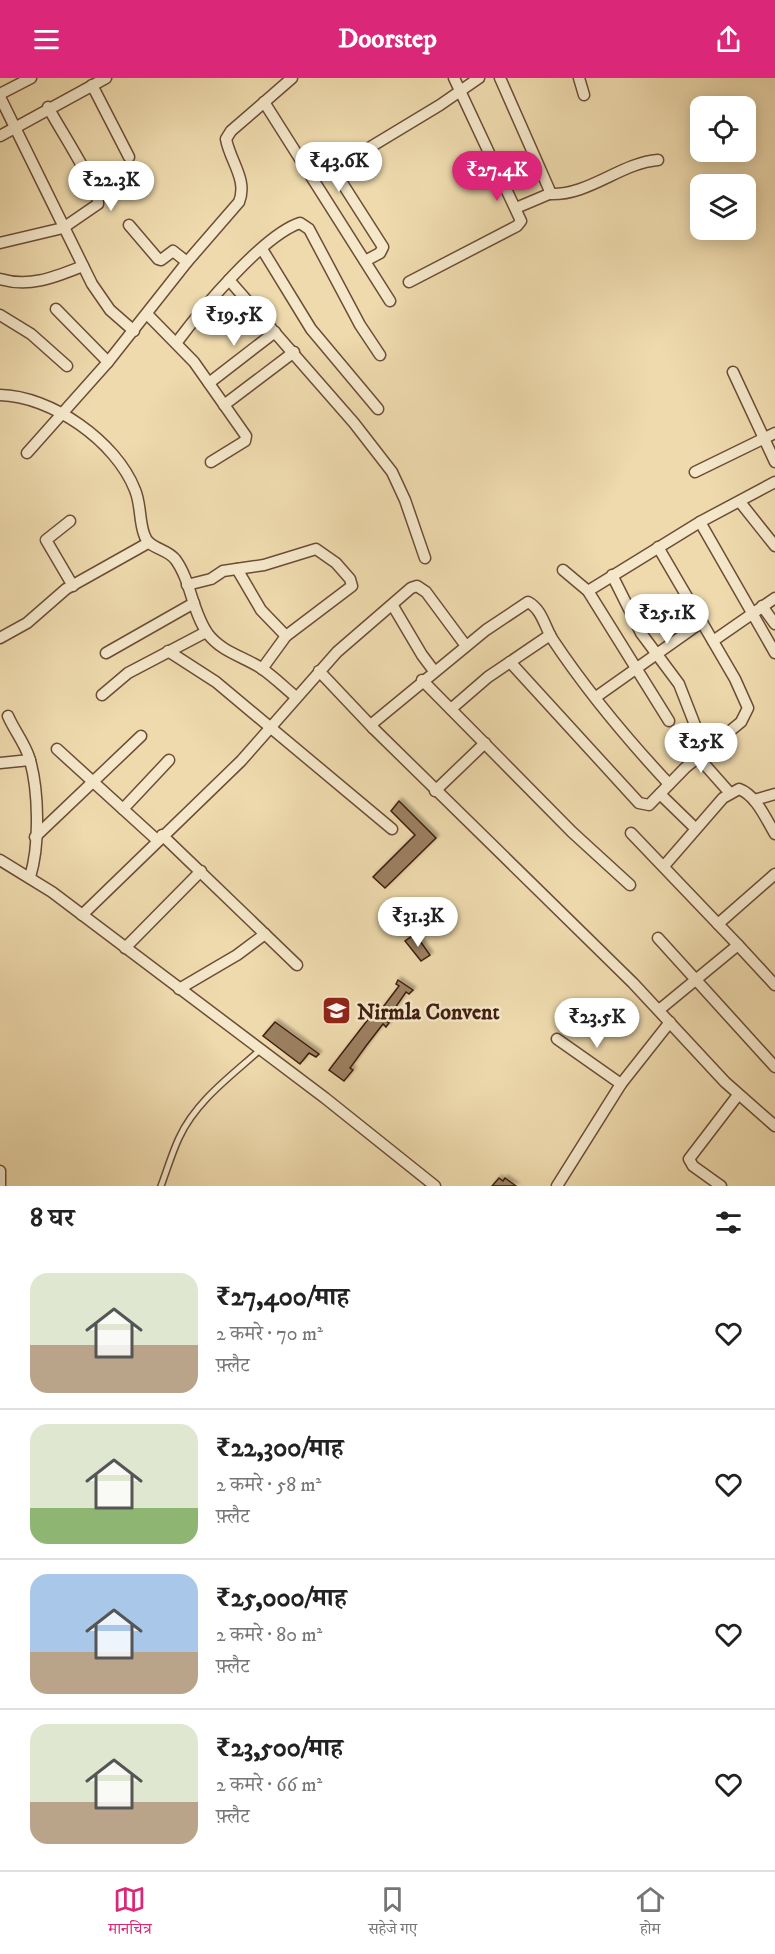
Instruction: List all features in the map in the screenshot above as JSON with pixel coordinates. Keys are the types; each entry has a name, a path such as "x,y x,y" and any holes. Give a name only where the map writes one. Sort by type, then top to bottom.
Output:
{"street":[{"path":"31,78 0,95 13,129 99,297 134,331"},
{"path":"0,136 106,78"},
{"path":"27,453 108,362 187,262 239,202 243,191 242,182 226,140 231,131 291,78"},
{"path":"410,282 517,226 521,221 454,78"},
{"path":"365,261 380,253 383,247 337,176 339,166 432,110 479,78"},
{"path":"500,78 547,183 549,194"},
{"path":"579,78 584,94"},
{"path":"92,85 129,157"},
{"path":"264,102 390,301"},
{"path":"0,243 63,228 94,209 98,204 99,198 48,108"},
{"path":"516,208 549,194 569,193 644,162 658,160"},
{"path":"129,225 158,259 164,259 173,251 187,262"},
{"path":"177,342 229,279 262,249 295,225 305,225 360,325 381,355"},
{"path":"262,249 311,329 378,409"},
{"path":"0,279 25,284 44,281 83,266"},
{"path":"229,279 354,423 392,472 405,500 425,558"},
{"path":"56,309 108,362"},
{"path":"147,314 177,342 209,383 246,438 212,462"},
{"path":"0,315 31,334 67,366"},
{"path":"209,383 275,332"},
{"path":"224,405 294,352"},
{"path":"733,372 775,462"},
{"path":"0,395 36,400 62,412 102,445 130,480 135,490 144,535 148,543 171,555 187,585 206,632 224,649 262,669 296,697"},
{"path":"695,472 775,433"},
{"path":"588,591 700,522 775,482"},
{"path":"740,502 775,546"},
{"path":"70,521 46,540 73,586"},
{"path":"700,522 758,609 775,653"},
{"path":"0,638 27,623 73,586 148,543"},
{"path":"510,662 639,803 649,805 669,784 741,722 748,708 713,641 658,548"},
{"path":"187,585 211,579 223,571 264,566 316,549 329,556 350,579 352,586 349,590 286,636 262,669"},
{"path":"237,569 261,610 286,636"},
{"path":"563,570 588,591 669,721"},
{"path":"612,575 632,615 679,684 695,725"},
{"path":"82,915 219,782 319,671 411,588 421,588 466,646"},
{"path":"713,641 775,598"},
{"path":"373,728 376,718 422,680 528,602 538,611 550,635 596,697 642,755 669,784"},
{"path":"106,653 194,603"},
{"path":"393,606 434,671"},
{"path":"758,609 775,624"},
{"path":"596,697 702,622"},
{"path":"102,695 128,673 206,632"},
{"path":"451,709 510,662 550,635"},
{"path":"168,651 216,682 392,829"},
{"path":"319,671 435,791 659,1010 738,1095 775,1126"},
{"path":"422,680 572,832 630,885"},
{"path":"8,716 30,760 36,803 30,877"},
{"path":"35,837 141,736"},
{"path":"435,791 485,743"},
{"path":"57,749 123,809 201,871 297,964"},
{"path":"699,757 729,792"},
{"path":"0,763 30,760"},
{"path":"123,809 169,760"},
{"path":"664,866 729,792 739,789 746,791 754,800 775,834"},
{"path":"660,794 695,828"},
{"path":"754,800 775,794"},
{"path":"631,833 775,985"},
{"path":"0,860 30,877 82,915 260,1049 434,1186"},
{"path":"125,948 201,871"},
{"path":"718,924 775,874"},
{"path":"179,988 237,955 265,934"},
{"path":"658,938 775,1067"},
{"path":"659,1010 738,945"},
{"path":"557,1186 621,1084 670,1022"},
{"path":"557,1039 621,1084"},
{"path":"721,1186 693,1166 689,1159 738,1095"},
{"path":"0,1171 0,1186"}],"lane":[{"path":"161,1186 178,1138 193,1114 215,1090 260,1049"}],"building":[{"path":"399,801 436,838 385,888 373,877 415,835 391,811"},
{"path":"415,934 430,955 421,961 405,941"},
{"path":"398,980 413,990 409,994 406,992 386,1021 389,1023 386,1027 383,1024 350,1068 353,1070 344,1081 329,1070 373,1013 377,1015 399,986 396,984"},
{"path":"275,1022 319,1054 316,1057 309,1053 300,1064 263,1036"},
{"path":"499,1178 503,1181 505,1178 516,1186 492,1186"}],"place":[{"name":"Nirmla Convent","path":"336,1011"}]}
